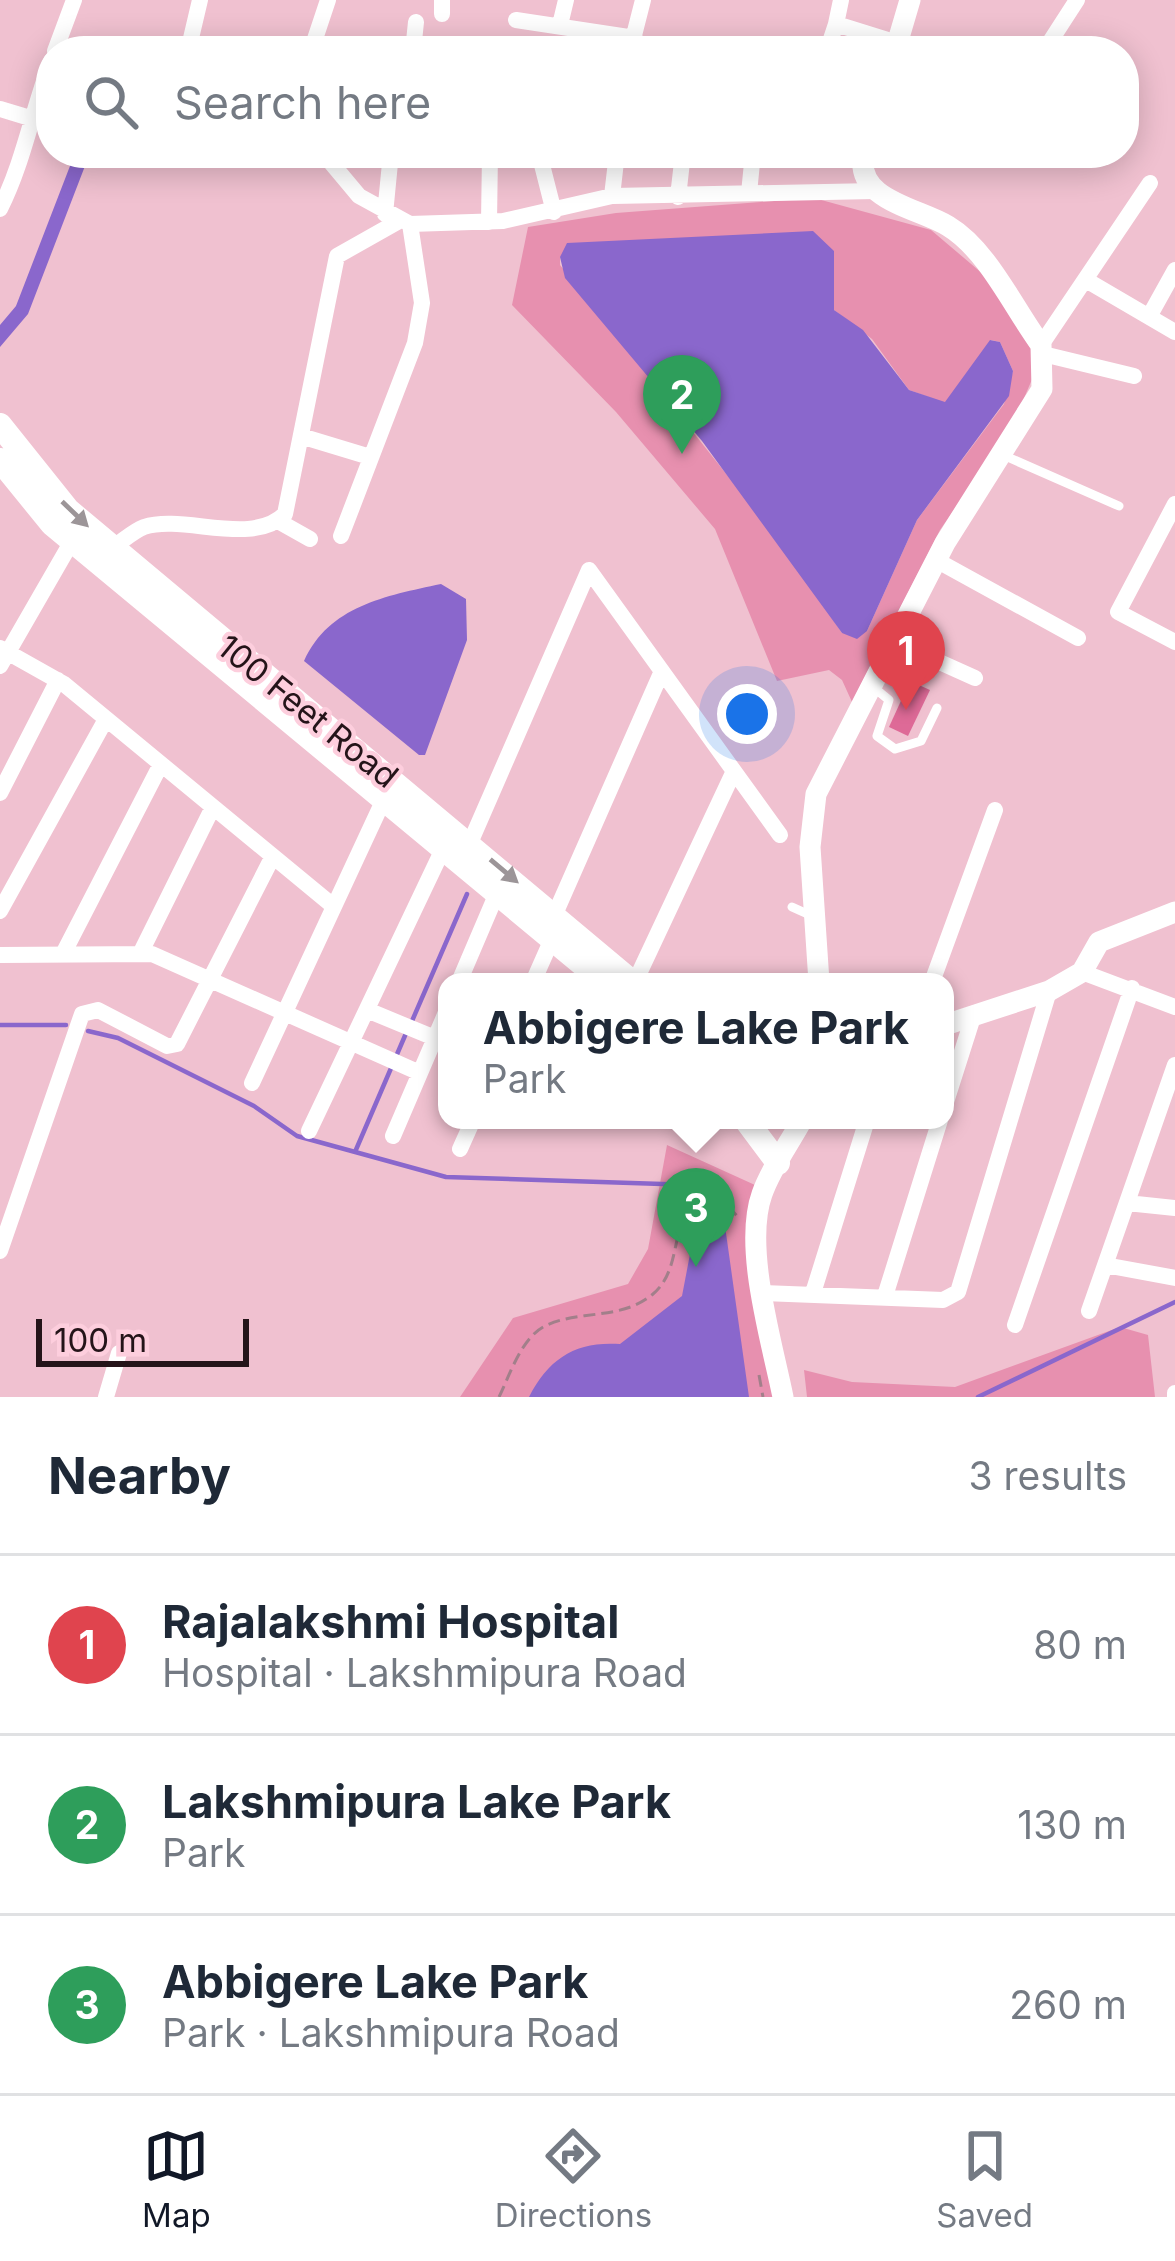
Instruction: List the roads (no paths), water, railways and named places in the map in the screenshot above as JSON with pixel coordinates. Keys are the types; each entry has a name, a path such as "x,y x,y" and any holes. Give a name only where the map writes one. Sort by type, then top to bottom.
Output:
{"main road":[{"name":"100 Feet Road","path":"0,425 68,509 470,843 596,973"},
{"name":"100 Feet Road","path":"0,460 72,541 443,849 497,893 620,973"},
{"path":"753,1129 778,1163"}],"street":[{"path":"61,36 74,0"},
{"path":"192,36 200,0"},
{"path":"316,36 328,0"},
{"path":"560,25 566,0"},
{"path":"634,36 644,0"},
{"path":"832,36 841,0"},
{"path":"899,36 910,0"},
{"path":"1054,36 1078,0"},
{"path":"517,20 600,36"},
{"path":"415,36 416,22"},
{"path":"836,24 867,36"},
{"path":"0,209 23,163 36,100"},
{"path":"0,109 29,118"},
{"path":"336,168 359,196 398,220 489,222 554,212 612,196 875,191 953,228 1042,350 1134,376"},
{"path":"341,536 415,343 420,270 398,220 393,168"},
{"path":"489,222 490,168"},
{"path":"543,168 554,212"},
{"path":"612,196 615,168"},
{"path":"678,196 681,168"},
{"path":"748,193 751,168"},
{"path":"864,168 875,191"},
{"path":"818,973 810,812 936,560 1042,389 1042,350 1150,182"},
{"path":"278,521 290,507 338,256 398,220"},
{"path":"1150,315 1175,270"},
{"path":"1086,280 1175,332"},
{"path":"304,437 370,457"},
{"path":"1175,504 1118,612 1175,642"},
{"path":"112,548 146,526 278,521 310,538"},
{"path":"72,541 2,655 58,680 332,905"},
{"path":"936,560 1078,638"},
{"path":"470,843 589,570 780,836"},
{"path":"895,642 975,678"},
{"path":"536,973 662,671"},
{"path":"0,794 58,680"},
{"path":"0,911 106,718"},
{"path":"63,954 161,764"},
{"path":"637,973 734,771"},
{"path":"252,1083 384,800"},
{"path":"140,954 213,807"},
{"path":"935,973 994,810"},
{"path":"309,1131 443,849"},
{"path":"0,1251 82,1015 98,1010 174,1046 273,856"},
{"path":"463,973 497,893"},
{"path":"954,1022 1049,992 1082,972 1099,942 1175,912"},
{"path":"0,955 152,954 420,1073"},
{"path":"1082,972 1175,1007"},
{"path":"1015,1325 1132,988"},
{"path":"763,1293 943,1300 958,1292 1049,992"},
{"path":"367,1010 438,1040"},
{"path":"954,1077 973,1017"},
{"path":"393,1136 420,1073 438,1046"},
{"path":"1089,1311 1175,1065"},
{"path":"460,1149 469,1129"},
{"path":"783,1397 763,1293 758,1215 797,1129"},
{"path":"813,1293 865,1129"},
{"path":"885,1296 937,1129"},
{"path":"1127,1203 1175,1208"},
{"path":"1105,1265 1175,1278"},
{"path":"106,1397 119,1353"}],"lane":[{"path":"1003,455 1119,506"},
{"path":"872,686 889,700 877,736 896,749 921,741 937,708"},
{"path":"792,907 807,910 815,920"}],"waterway":[{"path":"412,1021 467,894"},
{"path":"0,1025 66,1025"},
{"path":"88,1031 118,1038 254,1106 297,1136 446,1177 693,1185 701,1222"},
{"path":"355,1152 407,1031"},
{"path":"978,1397 1175,1302"}],"place":[{"name":"Lakshmipura Lake Park","path":"682,454"},
{"name":"Rajalakshmi Hospital","path":"906,710"},
{"name":"Abbigere Lake Park","path":"696,1267"}]}
